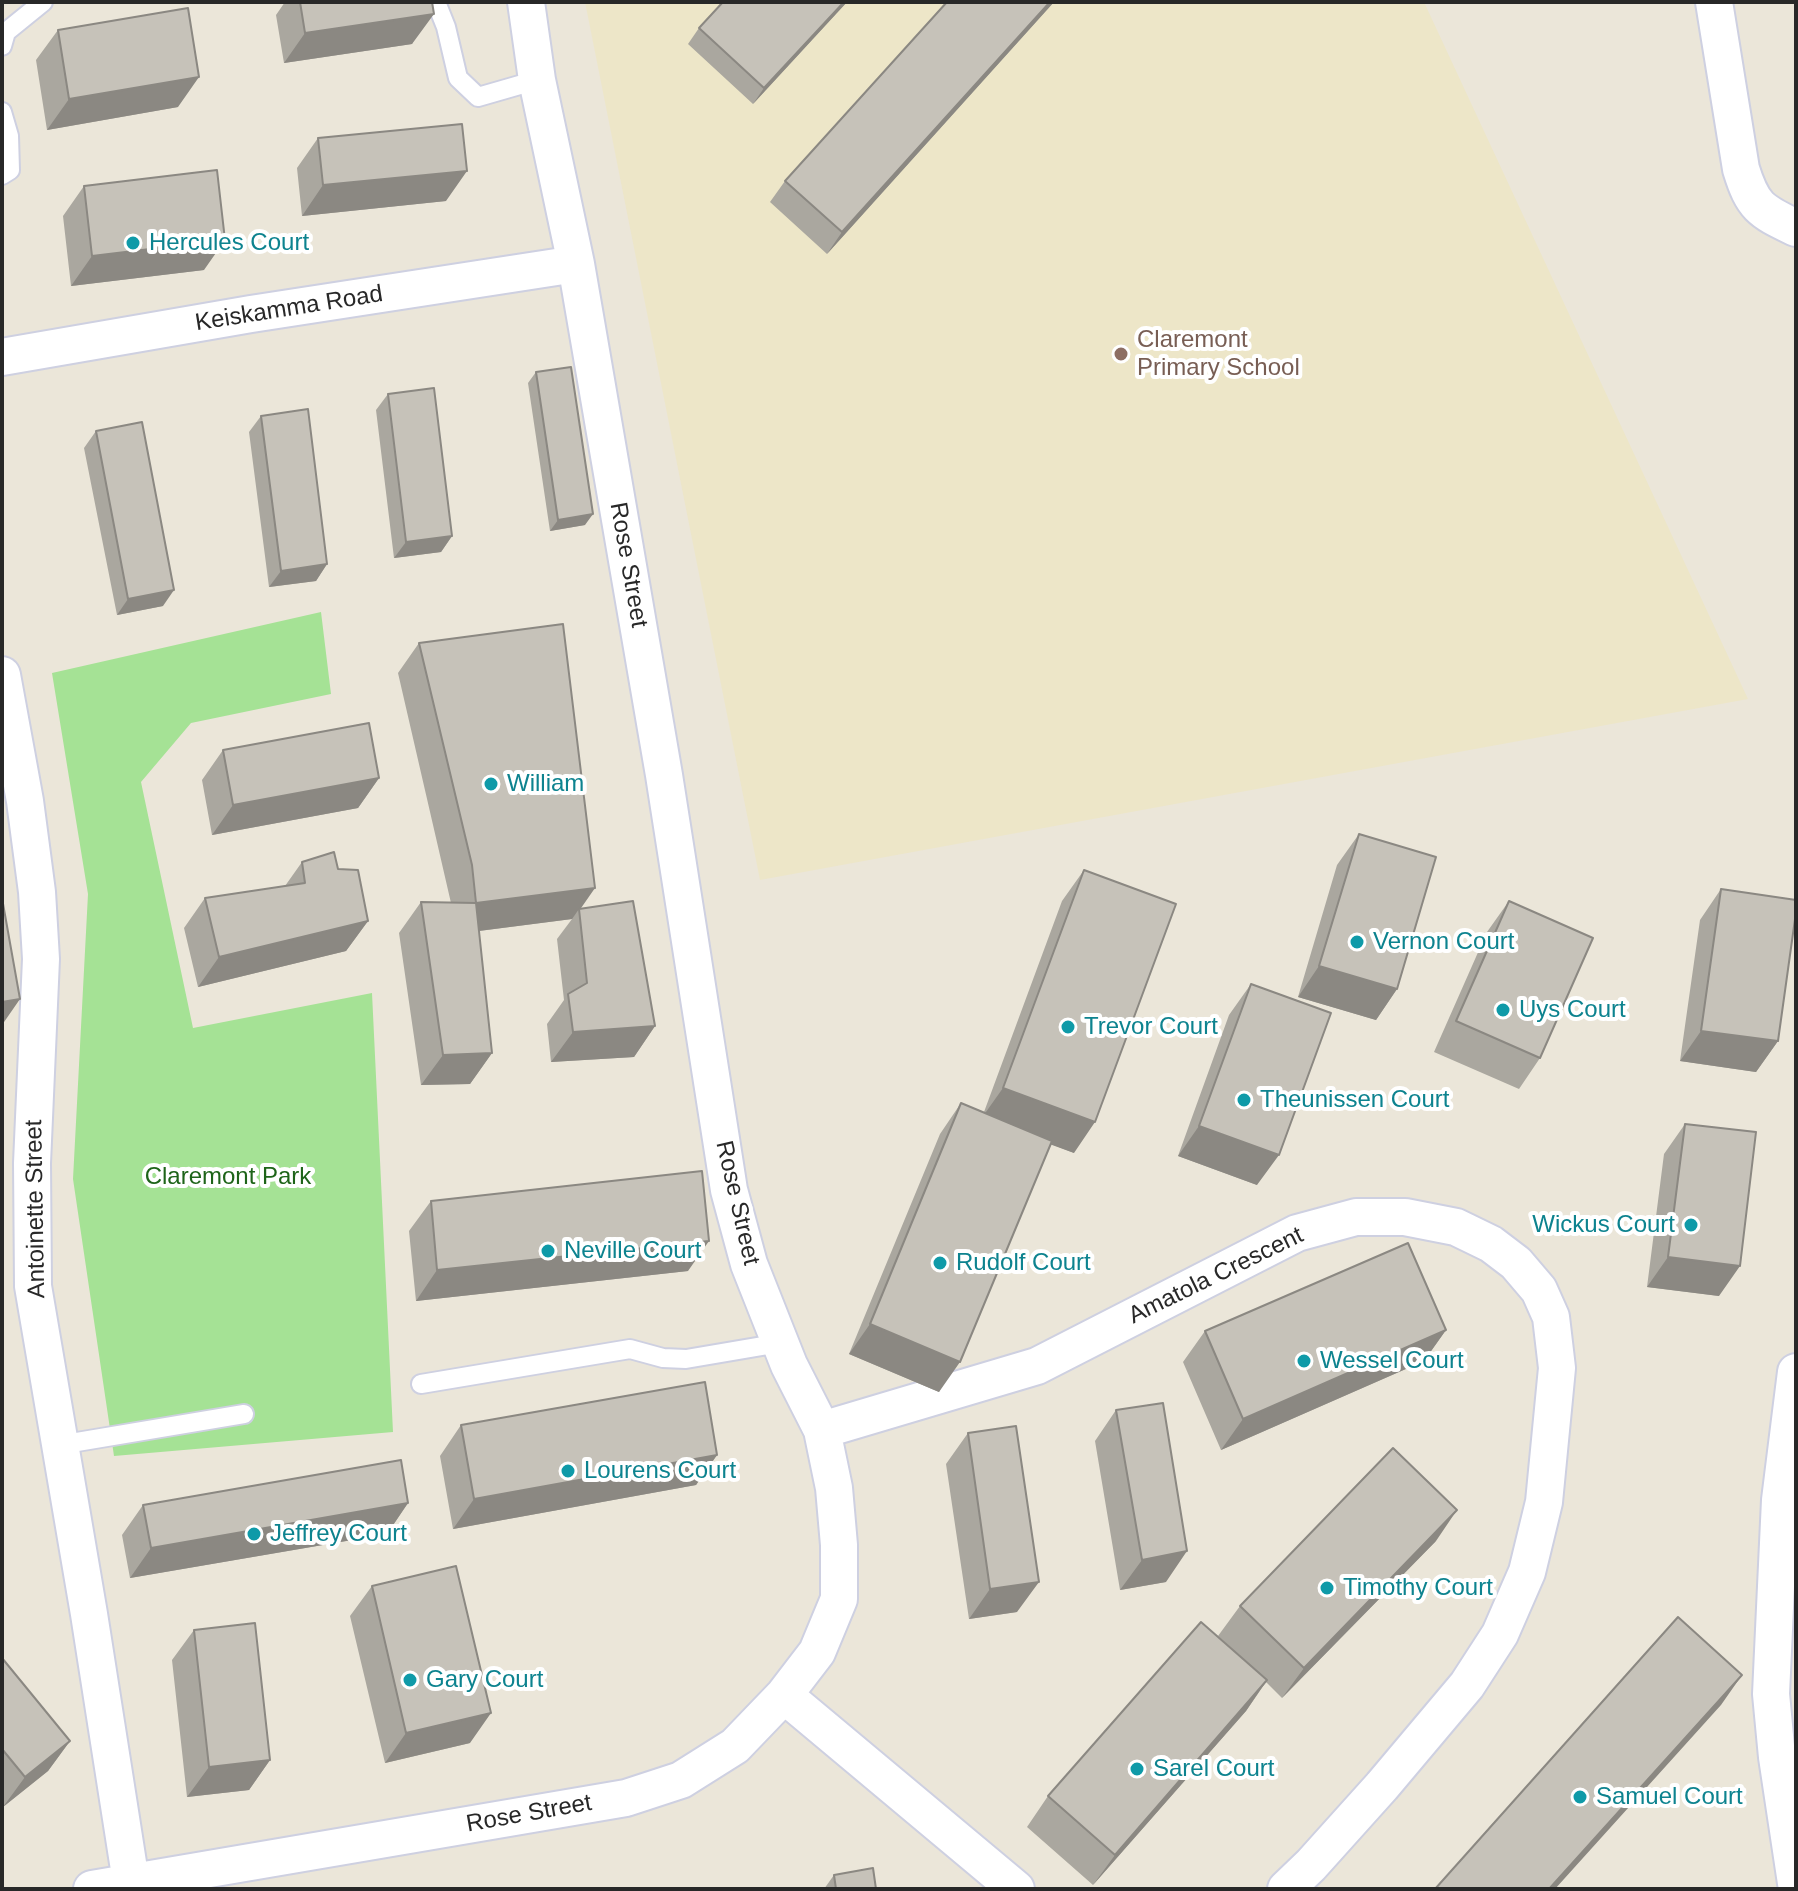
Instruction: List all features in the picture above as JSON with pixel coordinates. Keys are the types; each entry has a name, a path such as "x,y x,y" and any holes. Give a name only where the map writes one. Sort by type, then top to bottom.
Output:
{"street":[{"name":"Rose Street","path":"92,1889 626,1798 681,1780 735,1746 784,1695 817,1652 839,1599 839,1545 834,1488 822,1430 780,1343 749,1264 729,1190 664,775 576,264 537,80 526,2"},
{"path":"1714,2 1747,190 1756,206 1796,228"},
{"name":"Keiskamma Road","path":"2,357 251,314 576,264"},
{"name":"Antoinette Street","path":"2,675 5,716 25,801 37,892 41,959 32,1163 33,1286 92,1630 131,1882"},
{"name":"Amatola Crescent","path":"822,1430 1037,1366 1297,1233 1356,1217 1405,1217 1456,1227 1491,1244 1516,1263 1539,1290 1551,1317 1557,1368 1544,1502 1527,1572 1500,1634 1467,1685 1382,1786 1286,1889"},
{"path":"1796,1372 1780,1500 1771,1694 1796,1883"},
{"path":"784,1695 1016,1889"}],"lane":[{"path":"2,46 6,32 43,2"},
{"path":"436,2 446,27 458,78 478,97 537,80"},
{"path":"2,112 9,136 10,170 2,175"},
{"path":"421,1384 630,1349 663,1358 686,1359 780,1343"},
{"path":"59,1445 244,1414"}],"shaded area":[{"name":"Claremont Primary School","path":"585,2 1424,2 1748,699 760,880"}],"green space":[{"name":"Claremont Park","path":"321,612 331,694 191,723 141,782 193,1028 372,993 393,1432 114,1456 73,1179 88,894 52,673"}],"building":[{"path":"300,2 432,2 434,14 305,33"},
{"path":"723,2 844,2 764,88 699,28"},
{"path":"947,2 1050,2 842,232 785,181"},
{"path":"188,8 199,77 69,99 58,30"},
{"path":"462,124 467,171 323,185 318,138"},
{"path":"217,170 225,240 92,256 84,186"},
{"path":"571,367 593,514 558,520 536,372"},
{"path":"434,388 452,536 406,542 388,394"},
{"path":"308,409 327,564 281,571 261,416"},
{"path":"142,422 174,590 128,599 96,431"},
{"name":"William","path":"563,624 595,888 476,903 472,865 419,643"},
{"path":"369,723 379,778 233,805 223,750"},
{"name":"Vernon Court","path":"1359,834 1436,857 1397,989 1319,966"},
{"path":"334,852 338,869 358,870 368,921 219,957 205,898 305,883 302,862"},
{"name":"Trevor Court","path":"1084,870 1176,904 1095,1122 1003,1088"},
{"path":"1721,889 1796,900 1778,1041 1701,1031"},
{"path":"2,898 20,999 2,1002"},
{"path":"633,901 655,1026 573,1032 568,994 587,983 579,909"},
{"name":"Uys Court","path":"1509,901 1593,938 1540,1058 1456,1021"},
{"path":"421,902 476,903 492,1053 443,1055"},
{"name":"Theunissen Court","path":"1251,984 1331,1013 1279,1155 1199,1126"},
{"name":"Rudolf Court","path":"961,1103 1052,1141 960,1362 870,1324"},
{"path":"1685,1124 1756,1132 1740,1266 1668,1257"},
{"path":"702,1171 709,1241 437,1270 431,1201"},
{"name":"Wessel Court","path":"1408,1243 1446,1330 1243,1419 1205,1331"},
{"path":"705,1382 717,1455 474,1499 461,1425"},
{"path":"1163,1403 1187,1551 1142,1560 1116,1410"},
{"path":"1016,1426 1039,1582 990,1589 968,1433"},
{"name":"Timothy Court","path":"1393,1448 1457,1510 1304,1668 1240,1606"},
{"path":"401,1460 408,1503 151,1548 143,1505"},
{"path":"456,1566 491,1713 406,1733 372,1586"},
{"name":"Samuel Court","path":"1678,1617 1742,1675 1549,1889 1435,1889"},
{"name":"Sarel Court","path":"1201,1622 1267,1680 1115,1855 1048,1796"},
{"path":"255,1623 270,1760 209,1767 194,1630"},
{"path":"2,1658 70,1741 25,1777 2,1749"},
{"path":"873,1868 876,1889 836,1889 834,1875"}],"place":[{"name":"Hercules Court","path":"133,243"},
{"name":"Claremont Primary School","path":"1121,354"},
{"name":"William","path":"491,784"},
{"name":"Vernon Court","path":"1357,942"},
{"name":"Uys Court","path":"1503,1010"},
{"name":"Trevor Court","path":"1068,1027"},
{"name":"Theunissen Court","path":"1244,1100"},
{"name":"Wickus Court","path":"1691,1225"},
{"name":"Neville Court","path":"548,1251"},
{"name":"Rudolf Court","path":"940,1263"},
{"name":"Wessel Court","path":"1304,1361"},
{"name":"Lourens Court","path":"568,1471"},
{"name":"Jeffrey Court","path":"254,1534"},
{"name":"Timothy Court","path":"1327,1588"},
{"name":"Gary Court","path":"410,1680"},
{"name":"Sarel Court","path":"1137,1769"},
{"name":"Samuel Court","path":"1580,1797"}]}
